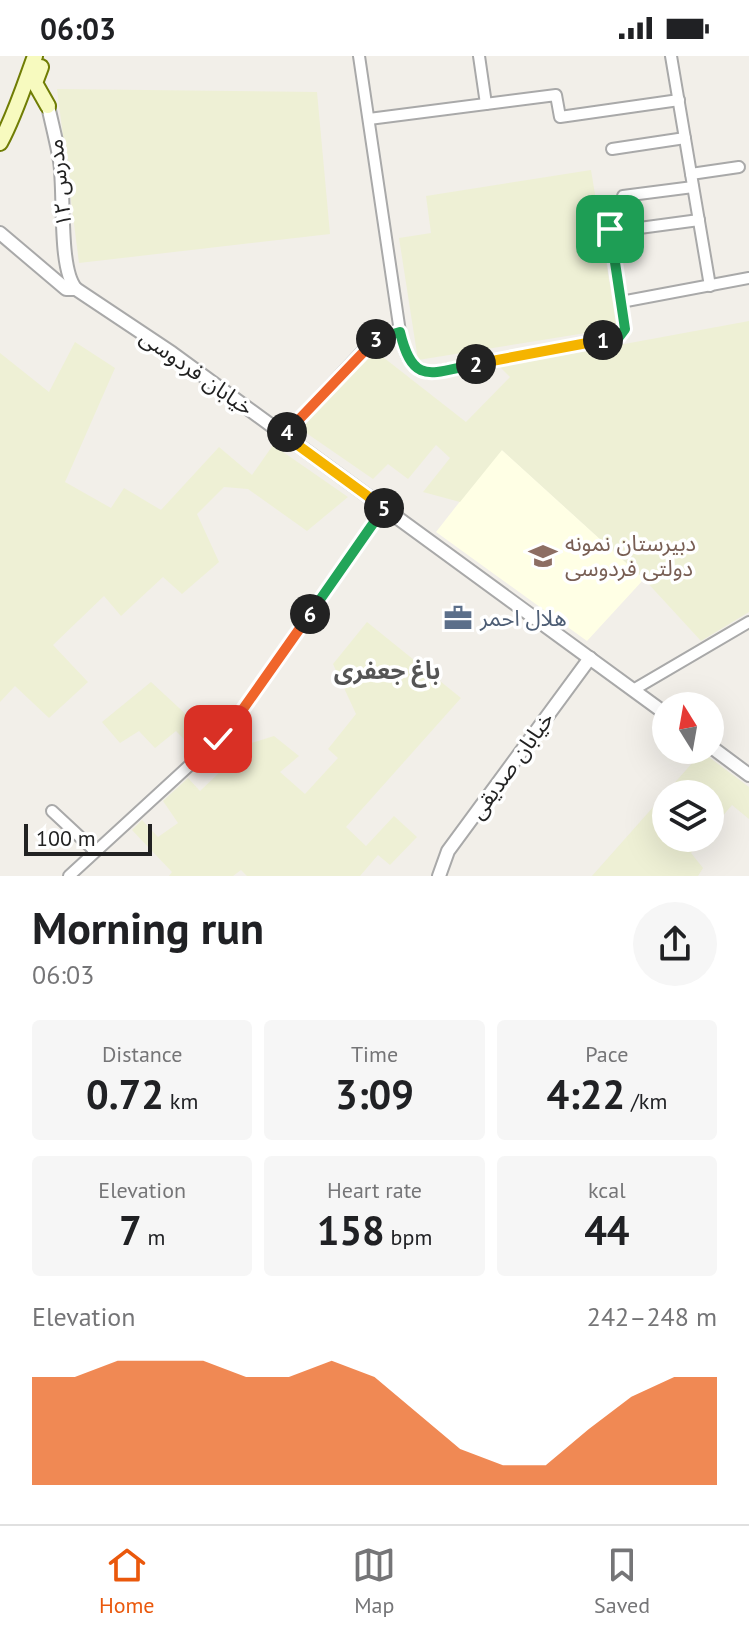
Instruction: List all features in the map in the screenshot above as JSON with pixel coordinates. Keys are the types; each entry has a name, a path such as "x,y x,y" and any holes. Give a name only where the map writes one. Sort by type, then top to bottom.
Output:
{"main road":[{"path":"17,111 17,101 35,56"},
{"path":"44,56 35,83 48,106"},
{"path":"0,143 17,111 29,97 48,106"}],"street":[{"path":"359,56 400,332 407,360 417,369 430,373 619,337 625,329 610,229"},
{"path":"479,56 486,104"},
{"path":"671,56 710,286"},
{"path":"369,119 556,95 560,117 679,100"},
{"name":"مدرس ۱۲","path":"48,106 60,161 64,260"},
{"path":"612,149 685,138"},
{"path":"691,174 739,167"},
{"path":"623,196 693,187"},
{"path":"632,229 699,220"},
{"name":"خیابان فردوسی","path":"0,233 66,289 76,289 284,435 652,704"},
{"path":"39,263 53,269 64,260 70,282 76,289"},
{"path":"621,302 749,278"},
{"path":"284,435 374,339 400,332"},
{"path":"69,876 228,730 384,508"},
{"path":"633,690 749,622"},
{"name":"خیابان صدیقی","path":"439,876 448,851 590,658"},
{"path":"724,756 749,775"},
{"path":"52,811 95,851"}],"shaded area":[{"path":"57,89 317,92 330,234 79,263"},
{"path":"591,170 617,328 418,360 399,238 431,233 426,196"},
{"path":"749,321 749,612 701,641 644,579 502,450 460,502 423,492 450,458 436,445 408,479 388,464 373,479 299,428 374,350 466,422 510,377 500,367"},
{"path":"75,342 115,368 65,482 111,508 124,488 161,510 219,447 252,475 273,445 348,497 307,531 248,489 224,487 197,514 219,562 182,594 163,577 121,616 104,596 53,645 88,682 49,718 15,686 0,702 0,353 49,392"},
{"name":"دبیرستان نمونه دولتی فردوسی","path":"501,449 644,579 587,641 436,532"},
{"path":"367,622 461,698 346,827 366,846 394,816 417,837 390,865 378,855 360,876 247,876 241,870 233,876 169,876 172,872 132,830 142,820 158,837 178,823 163,801 188,778 200,791 223,769 213,755 274,736 299,756 280,772 305,794 338,758 328,749 356,714 333,664"},
{"path":"151,682 205,732 189,744 176,731 155,748 139,731 120,743 102,722"},
{"path":"691,764 718,764 749,787 749,819 732,805 724,814 724,780 677,780"},
{"path":"652,808 652,852 692,852 703,868 698,876 592,876"}],"place":[{"name":"دبیرستان نمونه دولتی فردوسی","path":"543,556"},
{"name":"هلال احمر","path":"458,618"}],"district":[{"name":"باغ جعفری","path":"387,670"}],"route":[{"path":"218,739 228,730 384,508 284,435 374,339 400,332 407,360 417,369 430,373 619,337 625,329 610,229"}]}
